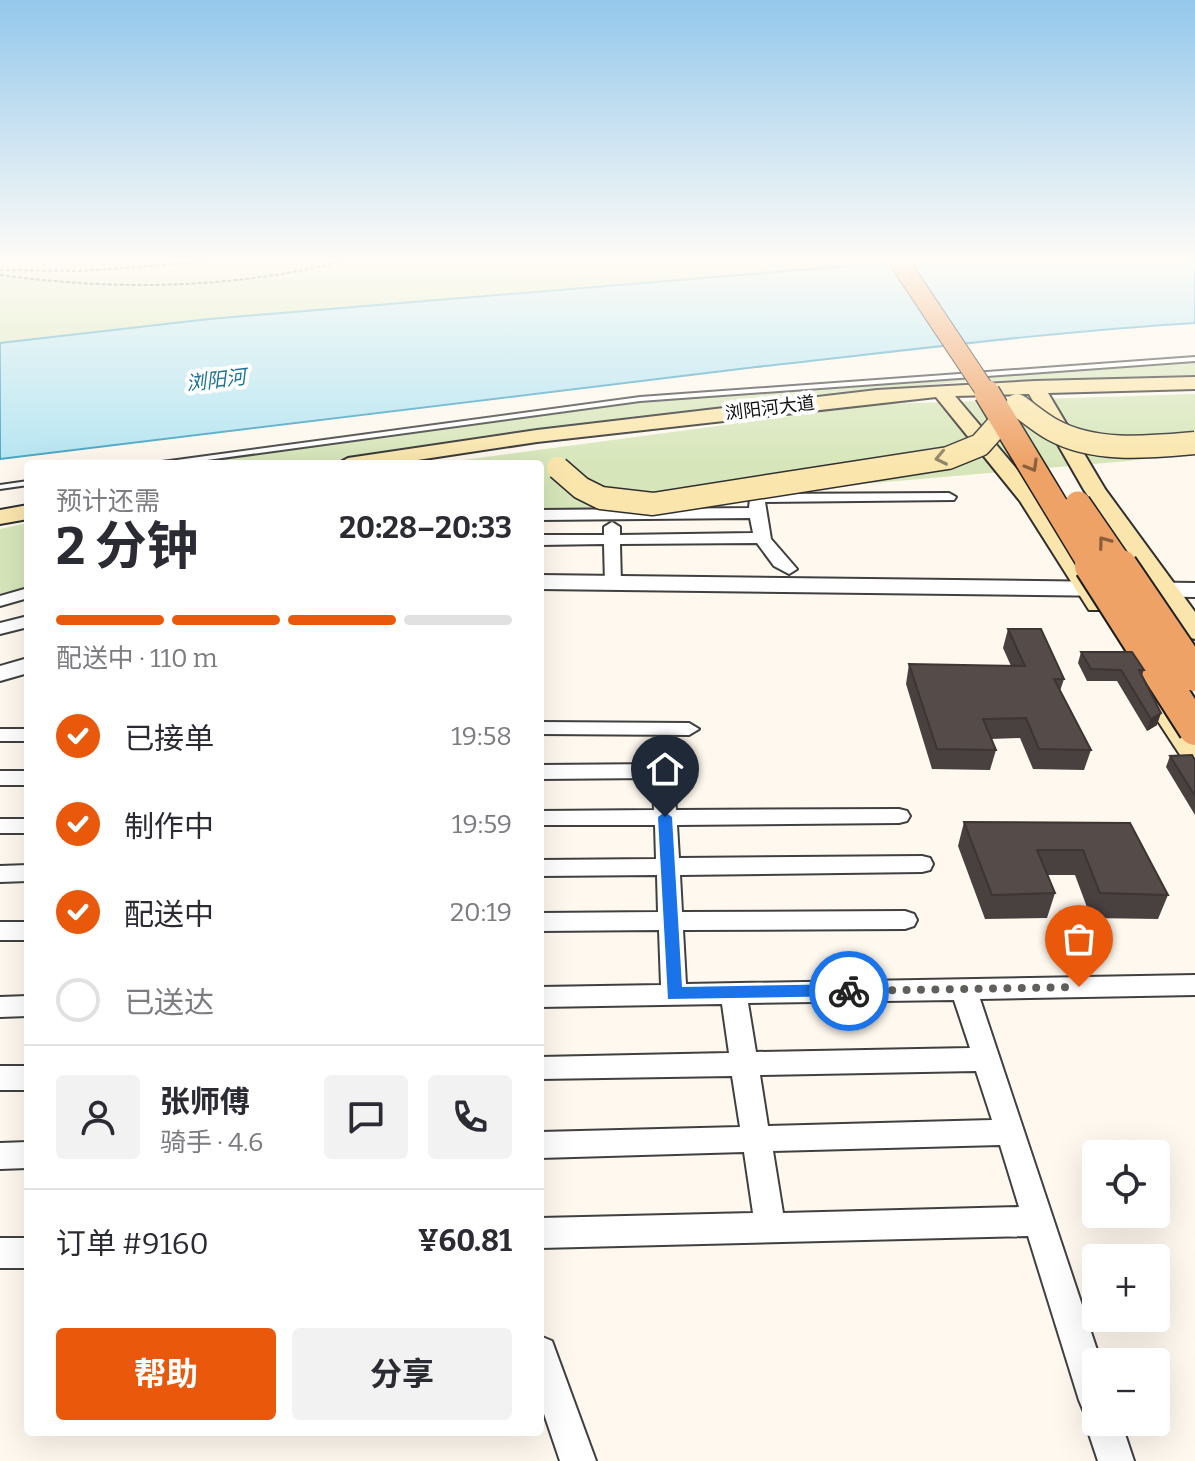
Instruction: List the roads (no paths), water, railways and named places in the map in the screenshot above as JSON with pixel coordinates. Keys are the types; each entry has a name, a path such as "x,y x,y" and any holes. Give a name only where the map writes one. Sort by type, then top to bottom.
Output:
{"highway":[{"path":"959,328 1024,401 1086,558 1195,729"},
{"path":"970,328 1024,401 1089,521 1195,675"}],"main road":[{"name":"浏阳河大道","path":"380,460 944,395 1024,401 1195,386"},
{"path":"944,395 1029,498 1195,754"},
{"path":"1024,401 1056,432 1104,444 1153,447 1195,443"},
{"path":"542,440 558,468 584,493 620,504 653,504 948,458 980,445 1024,401"},
{"path":"1024,401 1095,490 1195,631"},
{"name":"浏阳河大道","path":"429,460 542,440"},
{"path":"0,517 24,513"},
{"path":"0,525 24,522"}],"street":[{"path":"789,569 770,555 757,513 757,498 949,497"},
{"path":"544,515 757,513"},
{"path":"612,515 613,584"},
{"path":"544,540 764,538"},
{"path":"544,582 1195,590"},
{"path":"0,601 24,594"},
{"path":"0,629 24,622"},
{"path":"0,674 24,666"},
{"path":"544,728 689,729"},
{"path":"0,735 24,735"},
{"path":"544,772 663,771 674,994"},
{"path":"0,778 24,778"},
{"path":"544,818 899,816"},
{"path":"0,826 24,826"},
{"path":"544,868 922,864"},
{"path":"0,874 24,873"},
{"path":"544,922 905,920"},
{"path":"0,931 24,931"},
{"path":"544,997 1195,985"},
{"path":"964,989 1082,1358"},
{"path":"733,993 770,1227"},
{"path":"0,1007 24,1006"},
{"path":"544,1068 986,1059"},
{"path":"0,1078 24,1078"},
{"path":"544,1145 1008,1132"},
{"path":"0,1156 24,1155"},
{"path":"544,1233 1036,1221"},
{"path":"0,1253 24,1253"},
{"path":"544,1364 578,1461"},
{"path":"1108,1436 1116,1461"}],"lane":[{"path":"191,460 640,399 1195,359"},
{"path":"0,487 24,484"}],"water":[{"name":"浏阳河","path":"129,328 1127,328 756,367 0,459 0,343"}]}
